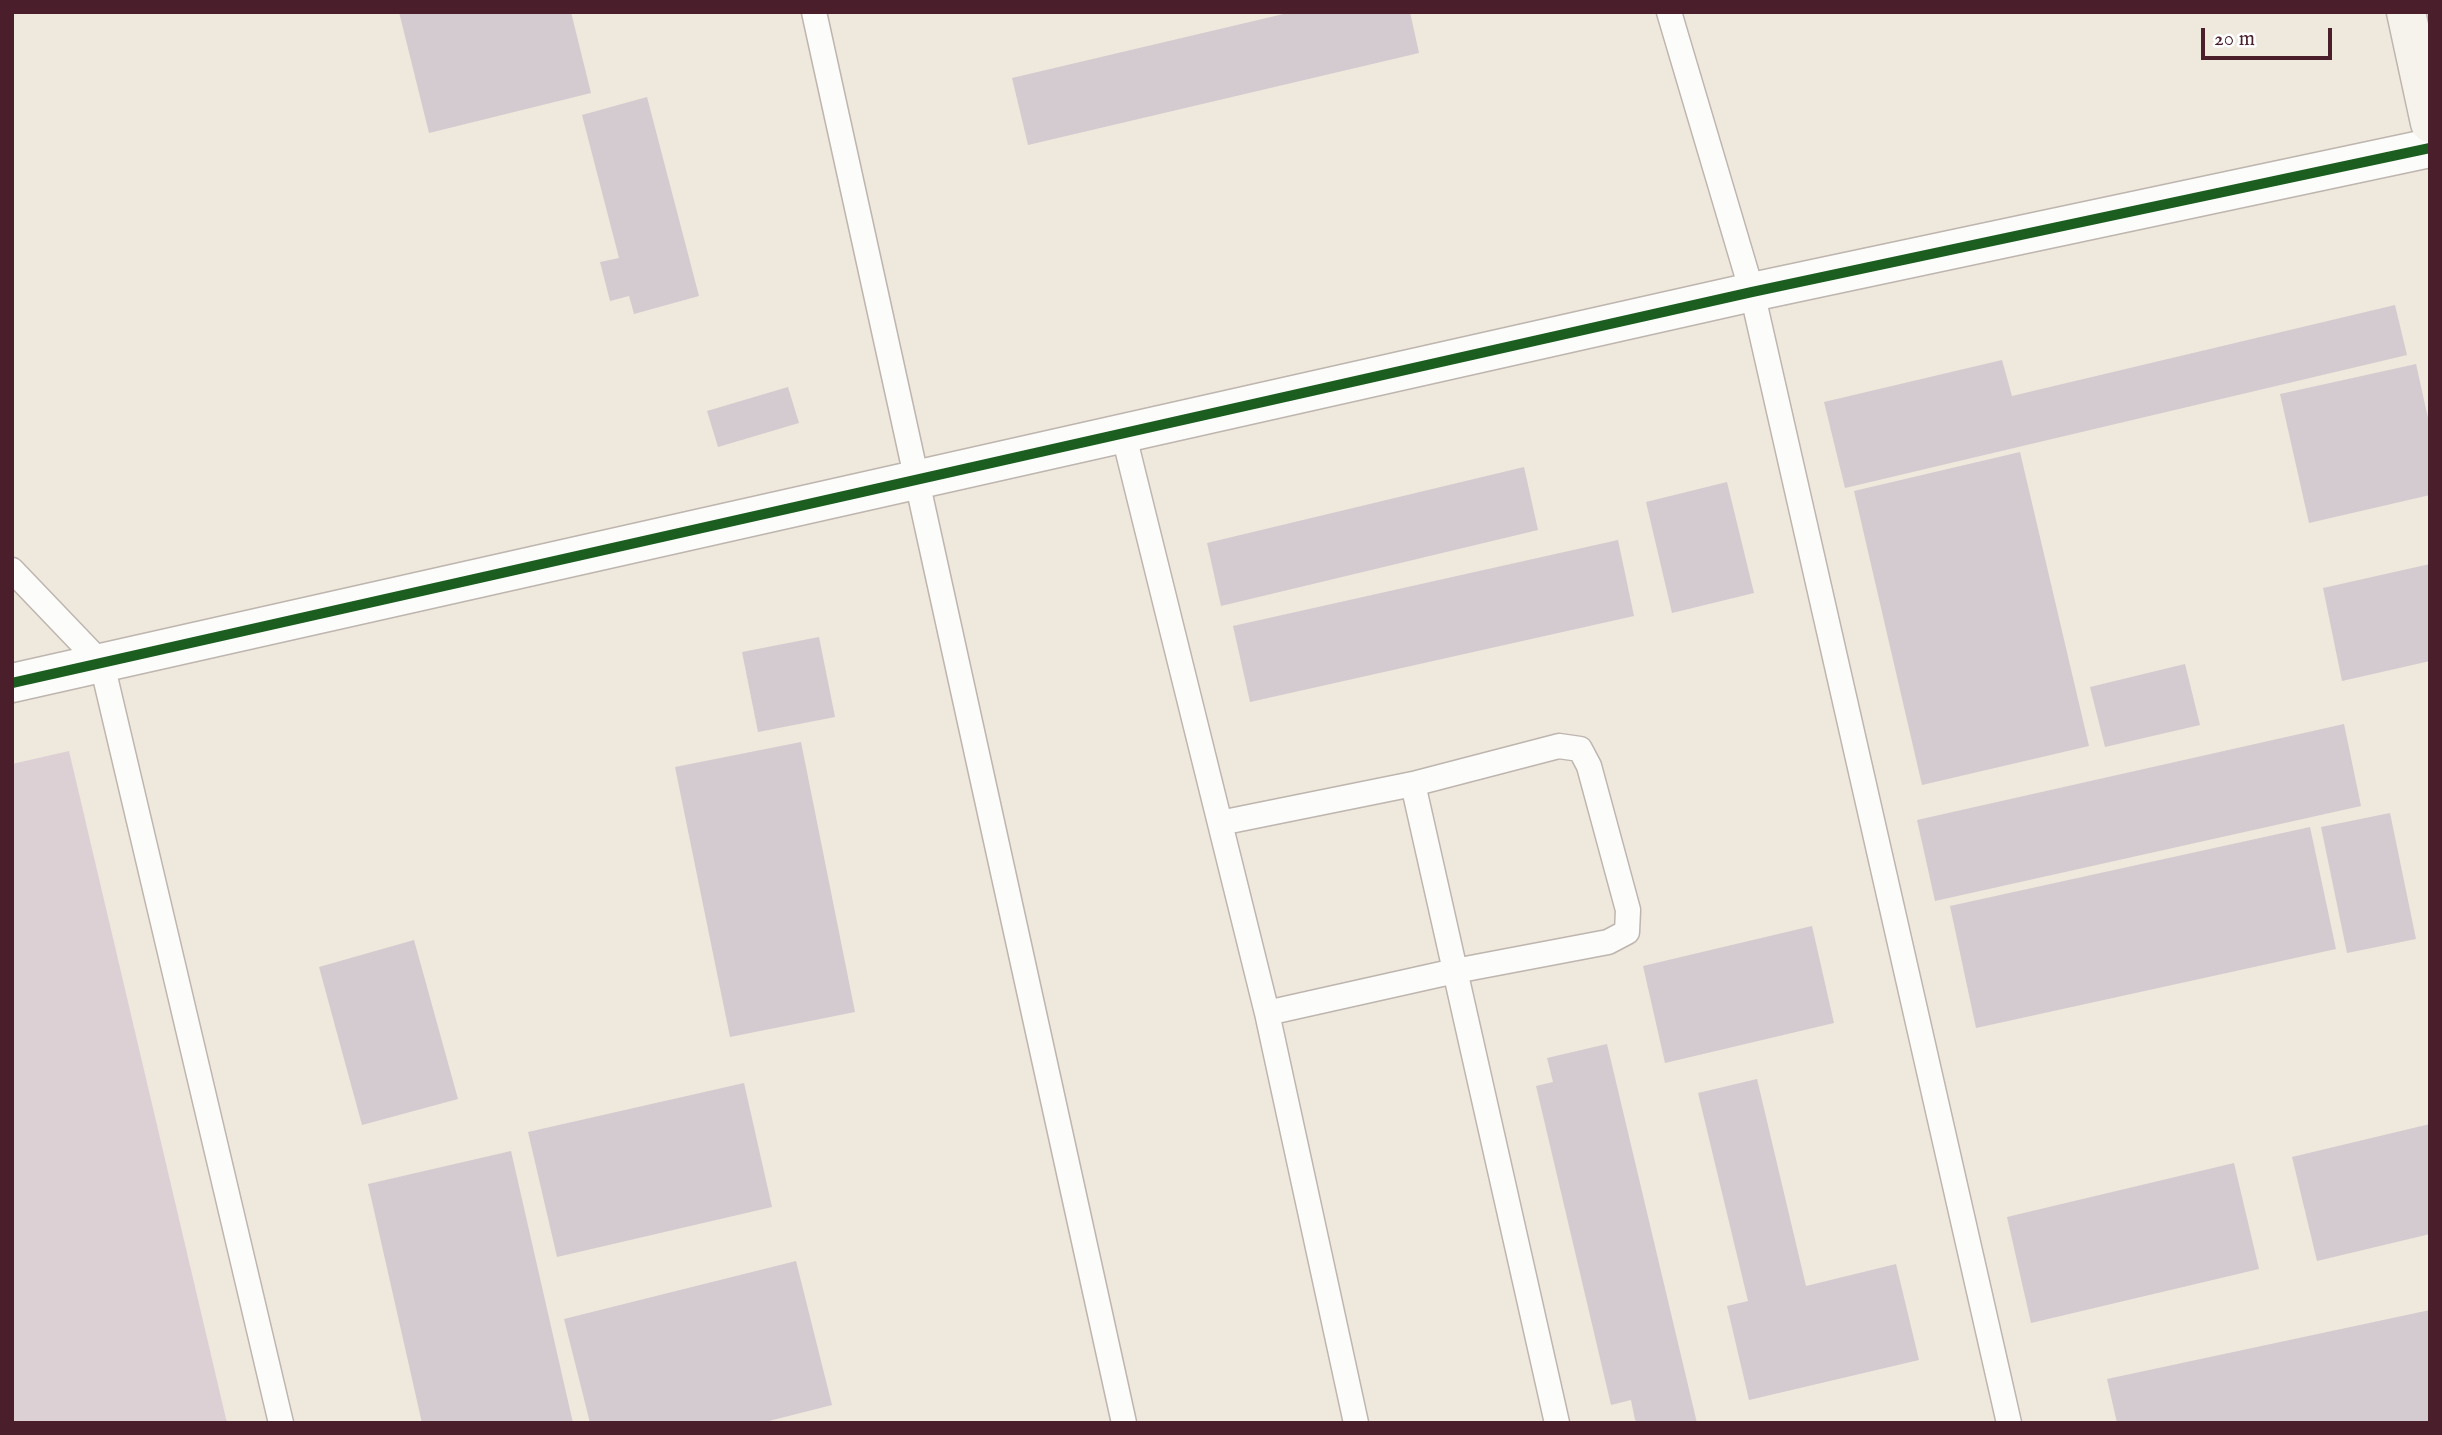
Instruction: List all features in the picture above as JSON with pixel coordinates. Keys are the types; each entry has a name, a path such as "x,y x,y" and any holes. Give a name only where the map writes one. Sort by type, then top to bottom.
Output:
{"main road":[{"path":"2406,12 2430,123"}],"street":[{"path":"12,683 1752,292 2430,148"}],"lane":[{"path":"814,12 1124,1423"},
{"path":"1669,12 1752,292 2009,1423"},
{"path":"1123,432 1268,1013 1356,1423"},
{"path":"12,570 102,664 281,1423"},
{"path":"1220,823 1413,784 1559,746 1580,749 1589,766 1629,910 1627,932 1608,942 1455,971 1268,1013"},
{"path":"1413,784 1557,1423"}],"shaded area":[{"path":"69,751 227,1423 12,1423 12,764"}],"building":[{"path":"399,12 571,12 591,93 429,133"},
{"path":"1292,12 1410,12 1419,53 1028,145 1012,78"},
{"path":"647,97 699,296 634,314 629,296 610,301 600,262 619,258 582,115"},
{"path":"2395,305 2407,355 1845,488 1824,402 2002,360 2012,396"},
{"path":"2416,364 2430,427 2430,495 2309,523 2280,394"},
{"path":"788,387 799,423 718,447 707,411"},
{"path":"2020,452 2089,746 1922,785 1854,491"},
{"path":"1524,467 1538,530 1221,606 1207,543"},
{"path":"1727,482 1754,593 1672,613 1646,502"},
{"path":"1618,540 1634,616 1250,702 1233,626"},
{"path":"2430,564 2430,661 2342,681 2323,588"},
{"path":"819,637 835,717 758,732 742,652"},
{"path":"2185,664 2200,725 2105,747 2090,687"},
{"path":"2344,724 2361,806 1935,901 1917,820"},
{"path":"801,742 855,1012 730,1037 675,767"},
{"path":"2390,813 2416,939 2347,953 2321,827"},
{"path":"2310,827 2336,949 1976,1028 1950,906"},
{"path":"1812,926 1834,1023 1665,1063 1643,966"},
{"path":"414,940 458,1099 362,1125 319,967"},
{"path":"1607,1044 1697,1423 1640,1423 1635,1420 1631,1400 1611,1405 1536,1086 1553,1082 1547,1058"},
{"path":"1757,1079 1806,1286 1896,1264 1919,1360 1749,1400 1727,1306 1748,1301 1698,1093"},
{"path":"744,1083 772,1207 557,1257 528,1132"},
{"path":"2430,1124 2430,1234 2317,1261 2292,1157"},
{"path":"511,1151 573,1423 422,1423 368,1184"},
{"path":"2234,1163 2259,1269 2031,1323 2007,1217"},
{"path":"796,1261 832,1405 761,1423 590,1423 564,1319"},
{"path":"2430,1310 2430,1423 2117,1423 2107,1379"}],"cycle path":[{"path":"12,683 1752,292 2430,148"}]}
